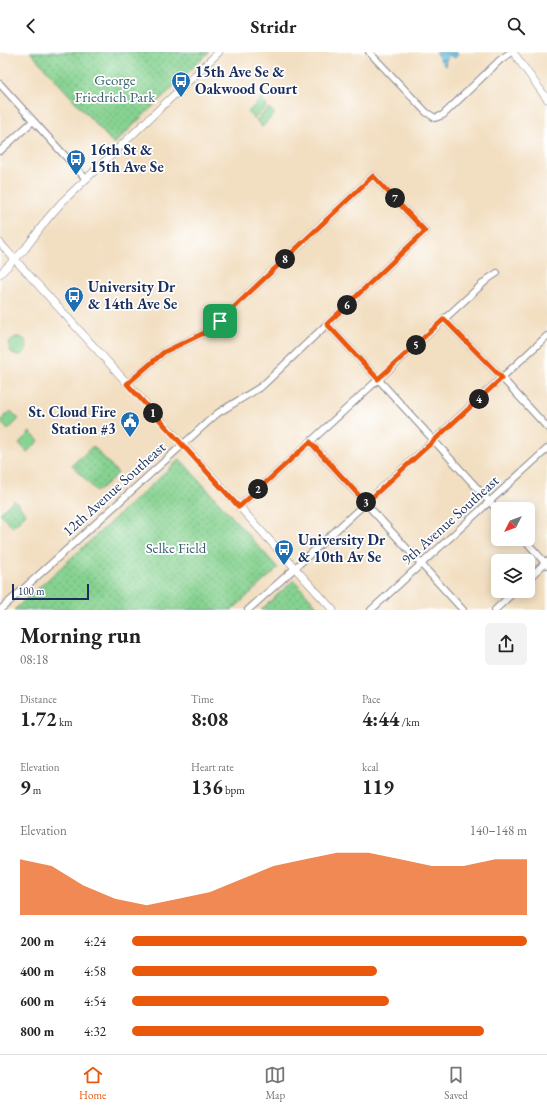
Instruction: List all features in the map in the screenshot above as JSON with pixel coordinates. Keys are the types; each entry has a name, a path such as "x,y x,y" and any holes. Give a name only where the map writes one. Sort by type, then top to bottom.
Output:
{"street":[{"path":"0,274 25,249 62,202 219,52"},
{"path":"369,52 426,112 435,118 443,114 500,60 512,52 547,99"},
{"path":"0,84 86,178"},
{"path":"0,151 33,121"},
{"name":"12th Avenue Southeast","path":"0,610 218,413 262,386 425,231 373,176 214,326 204,333 164,352 127,384"},
{"path":"0,243 333,610"},
{"path":"239,507 488,279 497,273"},
{"path":"444,319 502,378 547,427"},
{"path":"327,324 489,502"},
{"path":"248,610 547,336"},
{"path":"310,442 463,610"},
{"name":"9th Avenue Southeast","path":"371,610 547,449"},
{"path":"530,546 546,563 535,573"},
{"path":"495,610 508,598"}],"green space":[{"name":"George Friedrich Park","path":"30,52 209,52 114,144"},
{"path":"261,99 267,106 254,119 248,112"},
{"path":"269,108 275,114 262,127 256,120"},
{"path":"18,337 24,340 27,346 24,352 18,355 12,352 9,346 12,340"},
{"path":"11,411 19,419 8,430 0,421"},
{"path":"30,432 39,441 27,452 19,443"},
{"path":"93,446 118,473 97,492 72,465"},
{"name":"Selke Field","path":"180,459 278,568 232,610 14,610"},
{"path":"14,500 26,514 13,527 0,513"},
{"path":"294,580 320,610 261,610"}],"water":[{"path":"435,52 456,52 458,54 455,58 449,55 445,66"}],"place":[{"name":"15th Ave Se & Oakwood Court","path":"181,98"},
{"name":"16th St & 15th Ave Se","path":"76,176"},
{"name":"University Dr & 14th Ave Se","path":"74,313"},
{"name":"St. Cloud Fire Station #3","path":"130,438"},
{"name":"University Dr & 10th Av Se","path":"284,566"}],"route":[{"path":"373,176 425,231 327,324 378,379 444,319 502,378 366,503 310,442 239,507 127,384 164,352 204,333 220,321 373,176"}]}
